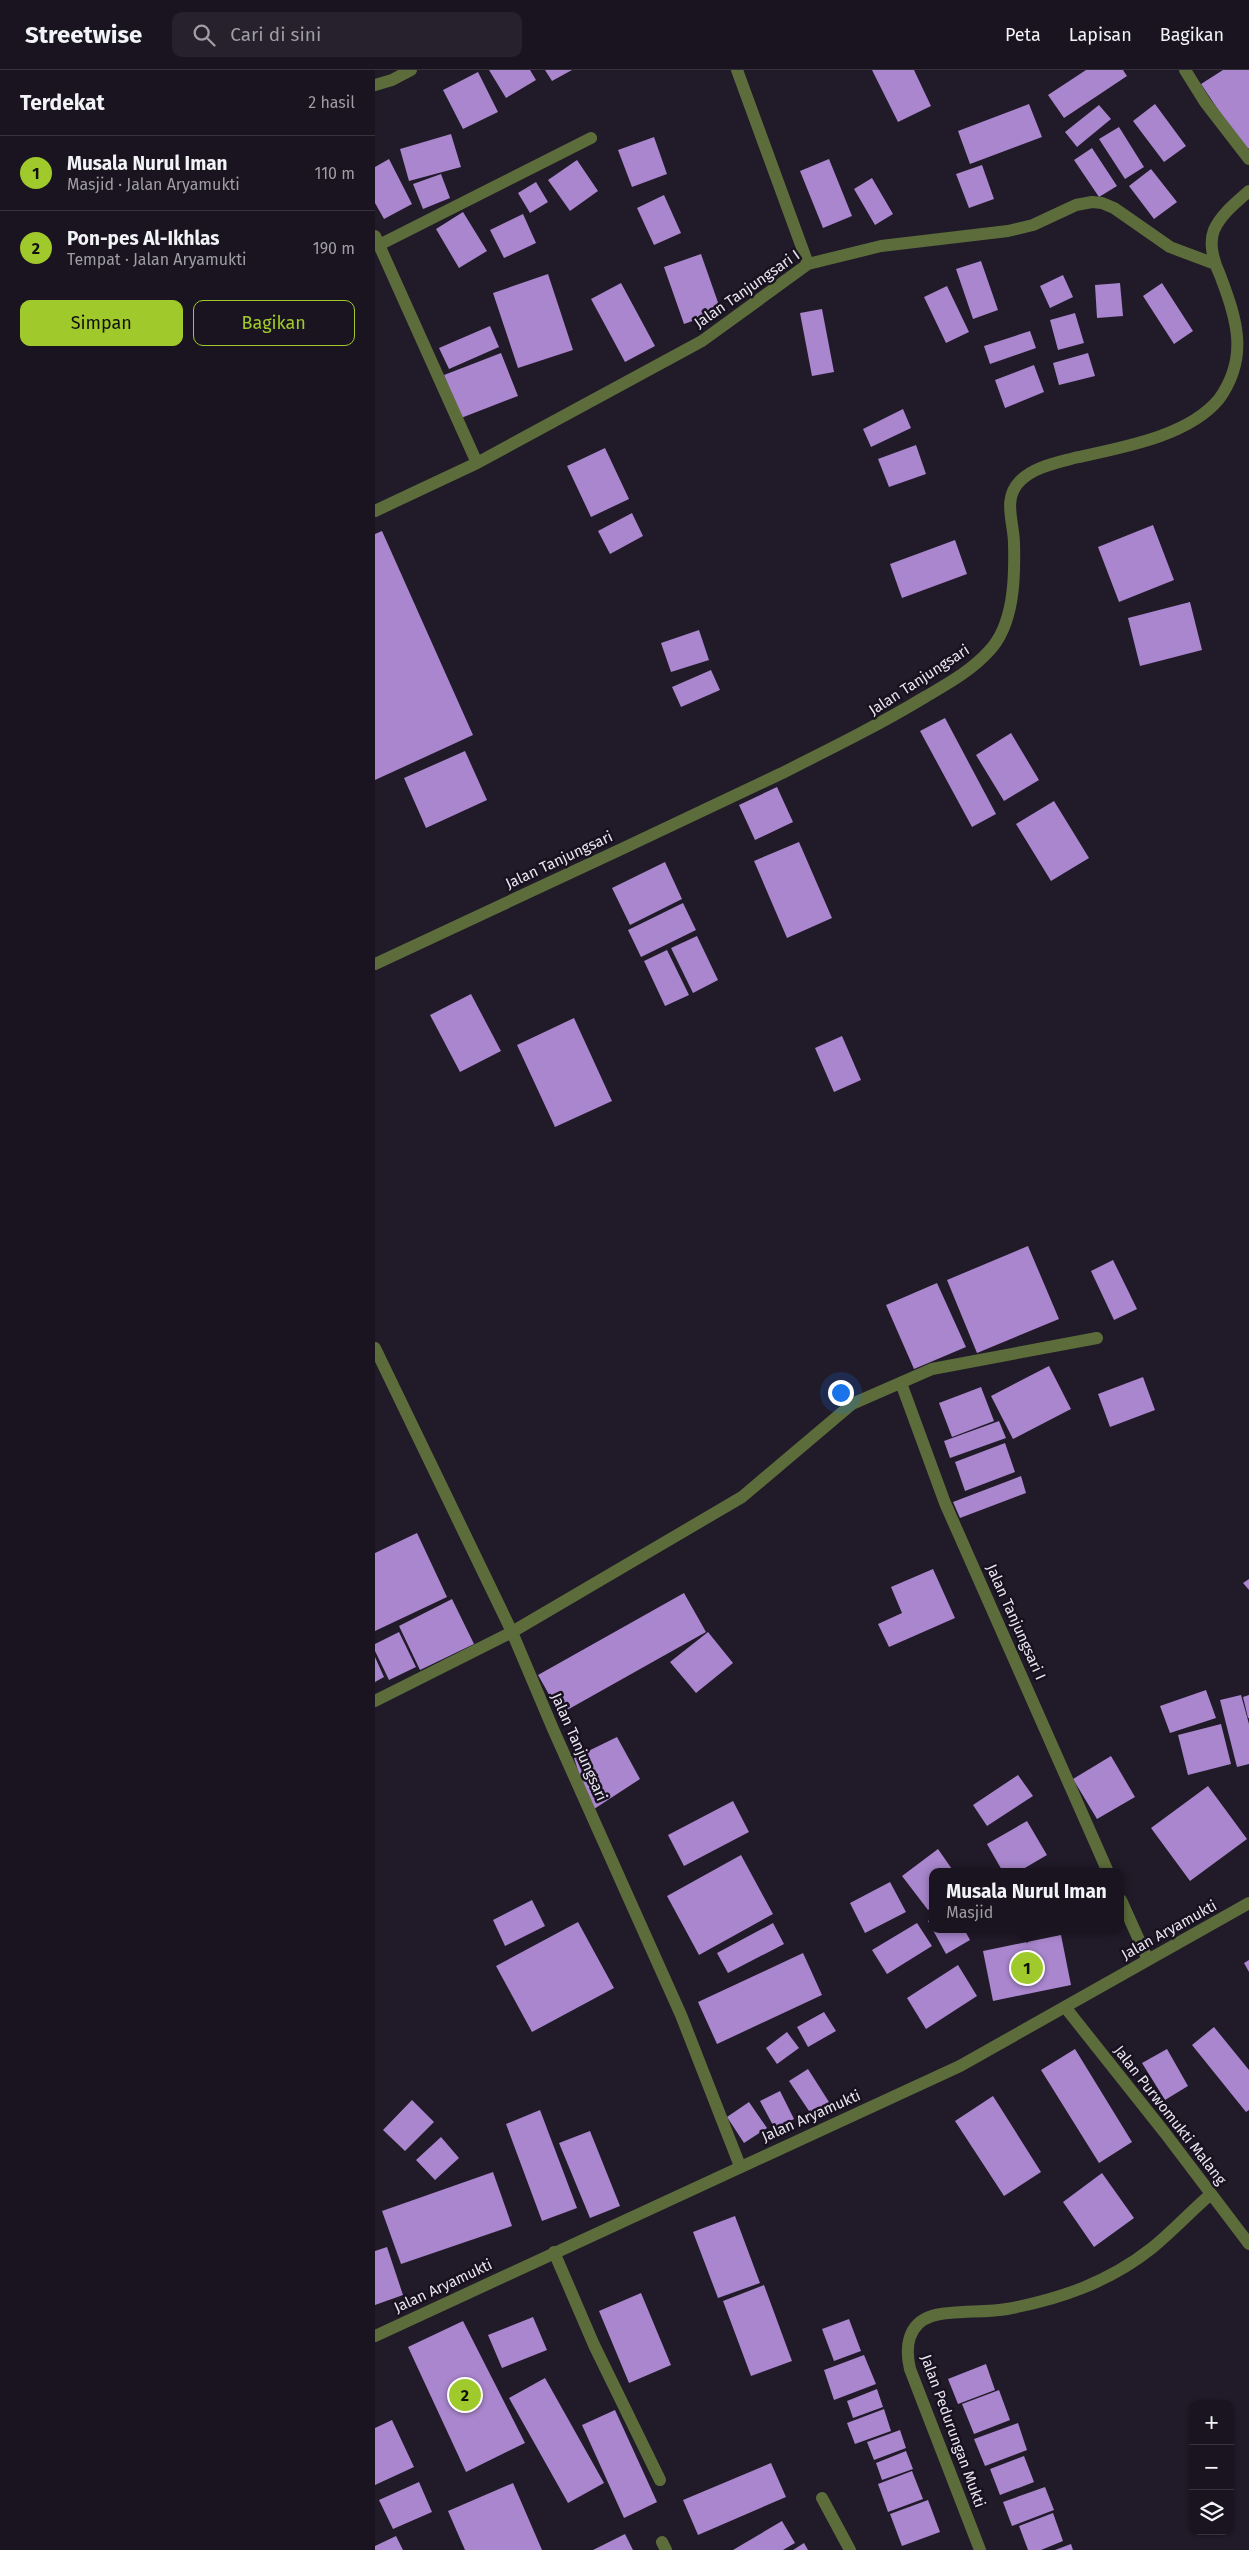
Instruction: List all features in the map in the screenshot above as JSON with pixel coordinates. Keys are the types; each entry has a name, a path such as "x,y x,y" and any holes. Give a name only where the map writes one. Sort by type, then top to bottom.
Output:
{"street":[{"path":"375,85 392,80 411,70"},
{"path":"737,70 808,264"},
{"path":"1185,70 1205,102 1249,160"},
{"path":"477,463 377,240 591,138"},
{"name":"Jalan Tanjungsari","path":"375,964 693,816 875,728 977,663 1002,635 1007,620 1014,540 1010,496 1017,483 1029,474 1054,463 1144,442 1196,420 1221,398 1240,360 1239,327 1215,264 1211,244 1216,226 1226,213 1249,191"},
{"name":"Jalan Tanjungsari I","path":"375,511 477,463 702,341 808,264 881,246 1008,231 1033,225 1076,206 1093,202 1102,203 1113,208 1170,246 1215,264"},
{"path":"1239,327 1249,336"},
{"path":"375,1702 512,1632 742,1497 852,1404 932,1369 1097,1338"},
{"name":"Jalan Tanjungsari","path":"375,1348 512,1632 553,1729 681,2016 740,2166"},
{"name":"Jalan Tanjungsari I","path":"901,1383 945,1503 1106,1868"},
{"name":"Jalan Aryamukti","path":"375,2336 960,2066 1249,1903"},
{"path":"1124,1907 1148,1960"},
{"name":"Jalan Purwomukti Malang","path":"1065,2007 1249,2244"},
{"name":"Jalan Pedurungan Mukti","path":"980,2550 910,2369 907,2343 912,2332 931,2316 1005,2309 1089,2287 1125,2268 1153,2247 1211,2194"},
{"path":"554,2252 594,2345 660,2480"},
{"path":"822,2498 850,2550"}],"building":[{"path":"489,70 530,70 536,80 506,98"},
{"path":"545,70 572,70 552,81"},
{"path":"872,70 914,70 931,106 898,122"},
{"path":"1086,70 1123,70 1127,76 1064,118 1048,95"},
{"path":"1223,70 1249,70 1249,148 1245,150 1201,84"},
{"path":"478,72 498,112 463,129 443,90"},
{"path":"1029,104 1042,137 970,164 958,131"},
{"path":"1155,104 1186,146 1164,162 1133,121"},
{"path":"1099,105 1111,119 1077,147 1065,132"},
{"path":"1119,127 1144,167 1125,179 1099,139"},
{"path":"451,134 461,167 409,181 400,149"},
{"path":"654,137 667,174 632,187 618,150"},
{"path":"1092,148 1117,186 1099,197 1074,160"},
{"path":"389,159 412,204 384,219 375,203 375,167"},
{"path":"829,159 852,216 823,228 800,171"},
{"path":"577,160 598,191 570,211 548,180"},
{"path":"982,165 994,199 969,208 956,174"},
{"path":"1151,169 1177,202 1154,219 1129,186"},
{"path":"441,174 450,198 423,209 413,184"},
{"path":"872,178 893,214 875,225 854,189"},
{"path":"536,182 548,202 530,213 518,193"},
{"path":"664,195 681,233 654,245 637,208"},
{"path":"463,212 487,251 459,268 436,229"},
{"path":"523,214 536,243 504,258 490,230"},
{"path":"701,254 721,311 684,324 664,267"},
{"path":"981,261 998,310 973,319 956,269"},
{"path":"548,274 573,350 518,368 493,293"},
{"path":"1063,275 1073,297 1050,308 1040,286"},
{"path":"621,283 655,346 625,362 591,299"},
{"path":"1120,283 1123,316 1097,318 1095,285"},
{"path":"1162,283 1193,331 1174,344 1143,296"},
{"path":"947,286 969,332 946,343 924,297"},
{"path":"822,309 834,372 812,376 800,313"},
{"path":"1075,313 1084,343 1058,350 1050,320"},
{"path":"490,326 499,347 449,369 439,348"},
{"path":"1030,331 1036,348 990,364 984,346"},
{"path":"501,353 518,396 461,418 444,375"},
{"path":"1088,353 1095,376 1059,385 1053,363"},
{"path":"1034,365 1044,392 1005,408 995,380"},
{"path":"903,409 911,428 871,447 863,429"},
{"path":"916,445 926,474 889,487 878,459"},
{"path":"605,448 629,499 591,517 567,466"},
{"path":"632,513 643,536 610,554 598,531"},
{"path":"1153,525 1174,580 1119,602 1098,547"},
{"path":"382,531 473,735 375,780 375,534"},
{"path":"955,540 967,574 902,598 890,564"},
{"path":"1190,602 1202,650 1140,666 1128,618"},
{"path":"699,630 709,660 671,672 661,643"},
{"path":"711,670 720,690 681,707 672,687"},
{"path":"945,718 996,814 972,827 920,731"},
{"path":"1011,733 1039,780 1004,801 976,755"},
{"path":"465,751 487,800 426,828 404,778"},
{"path":"777,787 793,822 755,840 739,805"},
{"path":"1054,801 1089,858 1051,881 1016,824"},
{"path":"799,842 832,918 787,938 754,861"},
{"path":"665,862 682,899 630,925 612,888"},
{"path":"683,903 696,930 641,957 628,930"},
{"path":"697,936 718,980 693,993 671,948"},
{"path":"667,950 689,995 665,1006 644,961"},
{"path":"471,994 501,1051 460,1072 430,1015"},
{"path":"574,1018 612,1101 555,1127 517,1045"},
{"path":"842,1036 861,1080 834,1092 815,1048"},
{"path":"1028,1246 1059,1319 977,1353 947,1280"},
{"path":"1113,1260 1137,1309 1114,1320 1091,1271"},
{"path":"937,1283 966,1347 914,1369 886,1305"},
{"path":"1049,1366 1071,1409 1013,1439 991,1396"},
{"path":"1143,1377 1155,1410 1110,1427 1098,1394"},
{"path":"981,1387 994,1421 952,1437 939,1403"},
{"path":"999,1421 1006,1438 950,1458 944,1441"},
{"path":"1005,1443 1015,1472 965,1491 955,1462"},
{"path":"1021,1476 1026,1493 960,1518 953,1502"},
{"path":"417,1533 447,1597 375,1631 375,1553"},
{"path":"933,1569 955,1618 889,1647 878,1624 902,1613 891,1587"},
{"path":"1249,1579 1249,1590 1243,1583"},
{"path":"684,1593 706,1632 560,1714 538,1675"},
{"path":"452,1599 474,1644 420,1670 399,1626"},
{"path":"399,1632 416,1667 389,1680 375,1651 375,1644"},
{"path":"708,1632 733,1663 696,1693 670,1662"},
{"path":"375,1657 384,1677 375,1682"},
{"path":"1206,1690 1216,1718 1170,1733 1160,1706"},
{"path":"1241,1695 1249,1724 1249,1764 1237,1767 1220,1700"},
{"path":"1249,1695 1249,1718 1248,1718 1243,1697"},
{"path":"1221,1724 1231,1764 1188,1775 1178,1735"},
{"path":"617,1737 640,1779 591,1811 574,1758"},
{"path":"1111,1756 1135,1797 1097,1819 1073,1779"},
{"path":"1018,1775 1033,1796 987,1826 973,1805"},
{"path":"1208,1786 1247,1839 1190,1881 1151,1828"},
{"path":"733,1801 749,1832 684,1866 668,1835"},
{"path":"1027,1821 1047,1855 1025,1868 1001,1868 987,1844"},
{"path":"938,1849 951,1868 929,1868 928,1910 902,1876"},
{"path":"741,1855 773,1914 699,1955 667,1896"},
{"path":"890,1882 906,1912 865,1933 850,1903"},
{"path":"532,1900 545,1926 505,1946 493,1920"},
{"path":"578,1922 614,1988 532,2032 496,1966"},
{"path":"773,1923 784,1944 728,1973 717,1953"},
{"path":"917,1923 932,1946 887,1974 872,1950"},
{"path":"935,1933 966,1933 970,1940 946,1954"},
{"path":"1061,1935 1071,1985 993,2001 983,1951"},
{"path":"803,1953 822,1995 717,2044 698,2002"},
{"path":"1249,1960 1249,1972 1244,1963"},
{"path":"958,1965 977,1996 926,2029 907,1998"},
{"path":"824,2012 836,2031 808,2047 797,2027"},
{"path":"1214,2027 1249,2070 1249,2110 1246,2112 1192,2045"},
{"path":"787,2032 799,2048 777,2064 766,2048"},
{"path":"1075,2049 1132,2142 1099,2163 1041,2070"},
{"path":"1167,2049 1188,2086 1165,2100 1142,2063"},
{"path":"808,2069 829,2102 811,2114 789,2081"},
{"path":"780,2091 794,2119 775,2129 760,2101"},
{"path":"993,2096 1041,2172 1004,2196 955,2121"},
{"path":"412,2100 434,2122 405,2151 383,2130"},
{"path":"749,2102 767,2128 744,2143 727,2117"},
{"path":"540,2110 577,2208 542,2221 506,2124"},
{"path":"590,2131 620,2206 590,2218 559,2143"},
{"path":"441,2137 459,2158 435,2180 416,2160"},
{"path":"493,2172 512,2226 401,2264 382,2211"},
{"path":"1102,2173 1134,2218 1094,2247 1063,2202"},
{"path":"735,2216 760,2283 718,2298 693,2232"},
{"path":"387,2247 403,2295 375,2305 375,2251"},
{"path":"764,2285 792,2361 751,2376 723,2301"},
{"path":"641,2293 671,2365 629,2383 599,2311"},
{"path":"533,2317 547,2350 502,2368 488,2335"},
{"path":"849,2319 861,2351 834,2361 822,2329"},
{"path":"463,2321 525,2443 466,2472 408,2347"},
{"path":"864,2355 876,2384 834,2400 824,2370"},
{"path":"986,2364 995,2390 958,2404 948,2379"},
{"path":"545,2378 604,2483 568,2503 509,2398"},
{"path":"877,2389 883,2407 853,2418 847,2401"},
{"path":"999,2390 1010,2420 974,2434 962,2404"},
{"path":"884,2409 891,2431 855,2444 847,2423"},
{"path":"615,2410 657,2502 624,2518 582,2425"},
{"path":"392,2420 414,2467 375,2485 375,2428"},
{"path":"1018,2423 1027,2450 985,2466 974,2439"},
{"path":"900,2430 906,2448 874,2460 867,2442"},
{"path":"906,2451 913,2469 882,2480 876,2463"},
{"path":"1024,2456 1034,2482 1000,2495 990,2469"},
{"path":"771,2463 786,2497 698,2535 683,2500"},
{"path":"912,2471 923,2499 888,2512 878,2484"},
{"path":"419,2482 432,2512 393,2529 379,2500"},
{"path":"513,2483 542,2550 465,2550 448,2511"},
{"path":"1045,2487 1054,2510 1012,2526 1003,2502"},
{"path":"928,2500 940,2532 902,2546 890,2514"},
{"path":"1053,2513 1063,2541 1041,2550 1028,2550 1019,2526"},
{"path":"782,2521 795,2543 783,2550 733,2550"},
{"path":"625,2534 633,2550 593,2550"},
{"path":"396,2536 403,2550 375,2550 375,2546"},
{"path":"804,2543 808,2550 793,2550"},
{"path":"1071,2544 1073,2550 1055,2550"}],"place":[{"name":"Musala Nurul Iman","path":"1027,1968"},
{"name":"Pon-pes Al-Ikhlas","path":"465,2395"}]}
